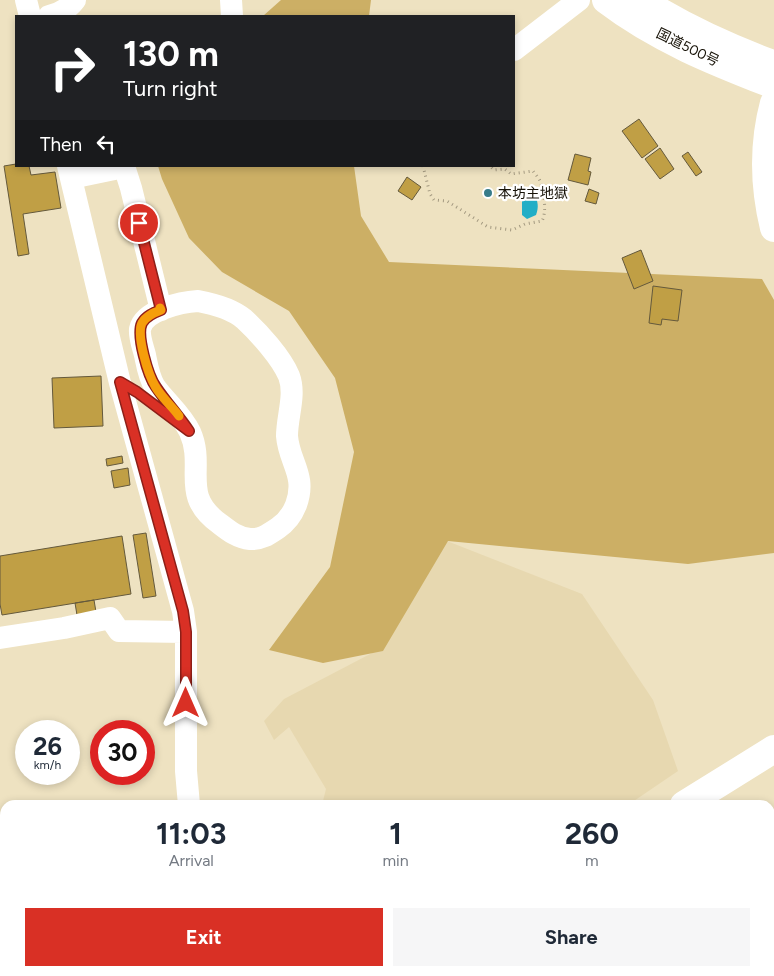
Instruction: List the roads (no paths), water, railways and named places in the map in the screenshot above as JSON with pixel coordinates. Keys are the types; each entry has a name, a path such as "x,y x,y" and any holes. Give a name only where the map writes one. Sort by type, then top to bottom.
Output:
{"highway":[{"name":"国道500号","path":"606,0 680,46 774,85"},
{"name":"国道500号","path":"641,0 698,32 774,65"},
{"path":"774,103 769,126 766,161 768,195 774,228"},
{"path":"692,800 774,749"}],"street":[{"path":"26,0 30,15"},
{"path":"56,15 70,6 75,0"},
{"path":"231,0 232,15"},
{"path":"515,49 579,0"},
{"path":"161,310 131,188 124,167 70,172 120,382 183,611 186,632 186,771 189,800"},
{"path":"198,301 222,307 238,314 250,324 285,368 292,393 287,429 289,447 300,484 299,496 288,519 267,535 256,539 236,536 210,518 199,501 195,490 195,449 189,431 155,386 146,362 140,329 143,321 148,316 161,310 198,301"},
{"path":"120,382 137,392 189,431"},
{"path":"0,638 64,628 110,618 119,631 186,632"}],"water":[{"path":"534,194 538,209 536,215 527,219 522,215 522,196"}],"place":[{"name":"本坊主地獄","path":"488,193"}]}
